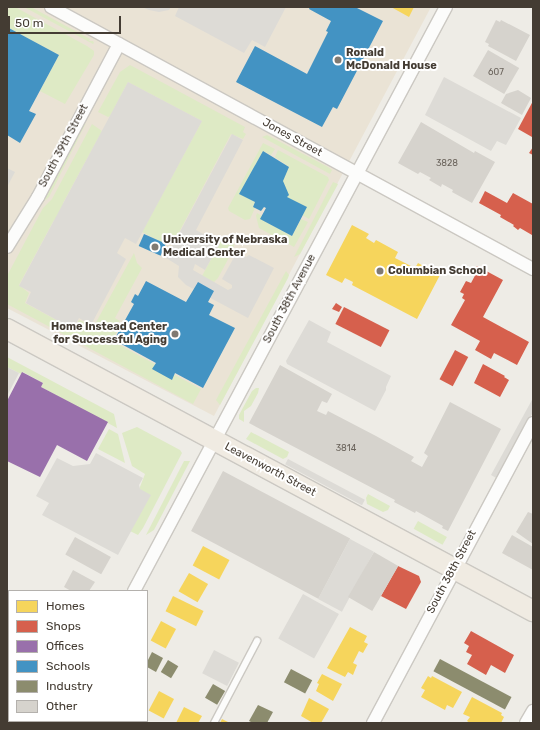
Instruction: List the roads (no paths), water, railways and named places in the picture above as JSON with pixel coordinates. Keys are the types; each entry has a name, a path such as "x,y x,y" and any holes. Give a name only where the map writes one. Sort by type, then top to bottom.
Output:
{"main road":[{"name":"Leavenworth Street","path":"7,329 533,611"}],"street":[{"name":"Jones Street","path":"51,7 533,269"},
{"name":"South 38th Avenue","path":"135,590 446,7"},
{"name":"South 39th Street","path":"7,247 38,197 119,44"},
{"name":"South 38th Street","path":"373,723 533,422"},
{"path":"526,723 533,711"}],"lane":[{"path":"214,723 257,641"}],"place":[{"name":"Ronald McDonald House","path":"338,60"},
{"name":"University of Nebraska Medical Center","path":"155,247"},
{"name":"Columbian School","path":"380,271"},
{"name":"Home Instead Center for Successful Aging","path":"175,334"}]}
